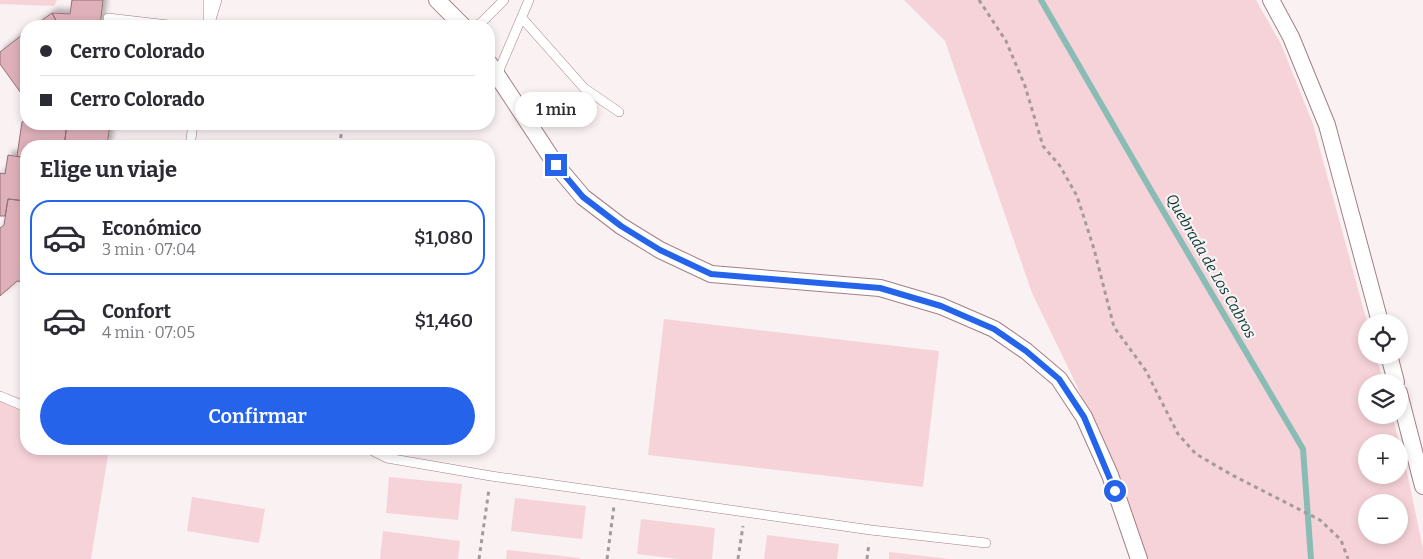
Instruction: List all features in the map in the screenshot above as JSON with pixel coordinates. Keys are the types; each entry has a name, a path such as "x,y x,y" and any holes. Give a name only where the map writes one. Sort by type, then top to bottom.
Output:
{"street":[{"path":"438,0 457,20"},
{"path":"1271,0 1291,37 1327,125 1378,314"},
{"path":"495,73 556,165 583,197 621,226 660,250 711,274 880,288 941,306 994,329 1026,351 1059,379 1084,417 1110,475 1139,559"},
{"path":"1408,421 1420,459 1423,486"}],"lane":[{"path":"208,0 208,20"},
{"path":"210,20 217,0"},
{"path":"483,20 504,0"},
{"path":"495,66 522,18 529,0"},
{"path":"108,18 125,20"},
{"path":"522,18 584,88 619,112"},
{"path":"0,396 20,404"},
{"path":"381,455 387,458 491,476 745,513 986,543"}],"path":[{"path":"979,0 1006,41 1025,86 1043,146 1060,166 1077,196 1094,249 1114,327 1146,371 1178,434 1196,454 1232,475 1320,520 1341,540 1348,559"},
{"path":"479,559 491,476"},
{"path":"607,559 616,494"},
{"path":"738,559 745,513"}],"shaded area":[{"path":"0,0 57,0 54,6 0,4"},
{"path":"904,0 1256,0 1281,44 1313,124 1365,314 1358,314 1358,364 1378,364 1381,374 1358,374 1358,424 1394,424 1397,434 1358,434 1358,484 1408,484 1408,477 1423,549 1423,559 1144,559 1078,388 1032,293 945,41"},
{"path":"664,319 939,351 923,487 648,455"},
{"path":"0,391 20,398 20,455 108,455 91,559 0,559"},
{"path":"389,477 462,484 458,520 386,513"},
{"path":"192,497 265,509 259,543 187,531"},
{"path":"515,498 586,506 582,539 511,531"},
{"path":"641,519 715,528 712,559 678,559 637,554"},
{"path":"383,531 460,541 458,559 380,559"},
{"path":"767,535 839,544 837,559 764,559"},
{"path":"507,550 580,558 580,559 506,559"},
{"path":"889,552 950,559 889,559"}],"building":[{"path":"72,0 103,0 101,20 56,20 52,13 70,14"},
{"path":"52,13 56,20 42,20"},
{"path":"20,37 20,92 0,64 0,52"},
{"path":"21,130 66,130 65,140 20,140 20,157 17,156"},
{"path":"66,130 109,130 108,140 65,140"},
{"path":"8,155 20,157 20,200 8,199 5,216 0,216 0,173 5,174"},
{"path":"8,199 20,200 20,281 17,281 0,296 0,228 4,225"}],"waterway":[{"name":"Quebrada de Los Cabros","path":"1041,0 1303,449 1311,559"}],"route":[{"path":"556,165 583,197 621,226 660,250 711,274 880,288 941,306 994,329 1026,351 1059,379 1084,417 1110,475 1115,491"}]}
